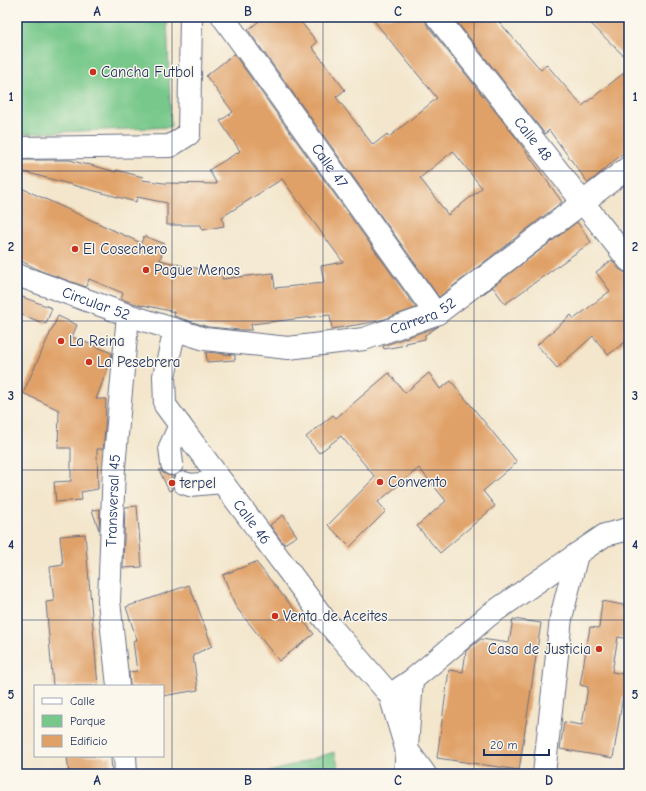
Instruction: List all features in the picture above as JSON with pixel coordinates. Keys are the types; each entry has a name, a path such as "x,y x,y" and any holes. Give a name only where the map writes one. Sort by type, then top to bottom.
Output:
{"street":[{"path":"17,148 170,146 189,134 191,17"},
{"name":"Calle 47","path":"223,17 436,314"},
{"name":"Calle 48","path":"437,17 629,262"},
{"name":"Carrera 52","path":"175,330 205,339 288,348 364,339 436,314 629,167"},
{"name":"Circular 52","path":"17,275 128,315 175,330"},
{"name":"Transversal 45","path":"118,685 109,602 114,467 128,315"},
{"name":"Calle 46","path":"175,330 164,376 165,405 325,620 390,695"},
{"path":"172,464 170,447 180,426"},
{"path":"184,484 190,485 222,482"},
{"path":"424,774 406,748 390,695 412,680 488,616 604,535 629,529"},
{"path":"544,774 561,618 577,554"},
{"path":"404,774 412,680"},
{"path":"125,757 126,774"}],"green space":[{"name":"Cancha Futbol","path":"17,17 167,17 171,127 17,134"},
{"path":"334,752 341,774 264,774"}],"building":[{"path":"264,17 297,17 317,42 312,47 345,90 336,97 373,145 387,134 389,137 437,98 371,17 425,17 427,25 517,139 562,202 439,297 248,30","holes":["453,151 482,188 448,215 420,178"]},
{"path":"453,17 495,17 541,70 546,64 582,106 629,69 629,148 588,183 549,130 545,134"},
{"path":"584,17 629,17 629,61"},
{"path":"234,54 416,308 379,321 332,329 330,315 251,324 252,330 208,327 174,316 175,312 143,306 121,299 123,293 89,279 86,287 41,271 17,259 17,186 141,243 144,236 165,244 160,260 208,270 222,269 222,279 273,273 275,288 324,283 321,266 343,262 282,179 222,217 224,226 202,230 201,225 167,225 167,203 137,197 136,202 17,170 17,160 70,160 116,172 116,170 143,177 142,180 164,183 217,184 209,170 240,151 220,121 233,112 206,76"},
{"path":"577,222 591,242 505,304 493,287 480,296"},
{"path":"612,260 619,269 629,273 629,339 608,355 593,336 557,368 537,345 571,315 574,319 610,291 596,272"},
{"path":"17,295 52,308 46,324 17,313"},
{"path":"58,316 77,325 72,337 112,353 111,360 96,399 106,399 103,449 97,449 98,489 81,492 82,500 56,502 54,482 71,481 71,448 58,448 59,410 23,393"},
{"path":"439,326 425,335 425,339 406,343 406,345 384,349 383,346"},
{"path":"206,352 235,355 235,360 207,362"},
{"path":"389,373 405,393 429,373 440,389 451,381 517,462 483,491 495,506 440,553 417,526 446,501 419,468 378,502 386,511 350,547 328,525 375,477 341,436 319,453 306,437 333,415 336,418"},
{"path":"161,469 162,472 167,475 174,476 172,479 173,489 169,491 159,470"},
{"path":"137,506 142,567 123,568 125,507"},
{"path":"100,509 99,530 92,510"},
{"path":"283,515 297,536 284,544 270,525"},
{"path":"85,534 98,685 53,685 46,602 54,601 50,567 63,565 60,536"},
{"path":"256,562 314,634 279,661 236,607 223,575"},
{"path":"189,585 212,646 193,655 198,690 164,696 164,685 130,685 129,672 137,671 133,641 137,640 126,607"},
{"path":"602,601 629,606 629,639 618,637 612,672 629,675 629,697 623,696 613,758 560,749 564,722 582,725 588,687 580,685 590,627 599,628"},
{"path":"513,619 541,623 519,770 437,758 449,670 463,672 466,651 481,639 509,643"},
{"path":"67,757 111,757 112,774 69,774"}],"place":[{"name":"Cancha Futbol","path":"93,72"},
{"name":"El Cosechero","path":"75,249"},
{"name":"Pague Menos","path":"146,270"},
{"name":"La Reina","path":"61,341"},
{"name":"La Pesebrera","path":"89,362"},
{"name":"Convento","path":"380,482"},
{"name":"terpel","path":"172,483"},
{"name":"Venta de Aceites","path":"275,616"},
{"name":"Casa de Justicia","path":"599,649"}]}
